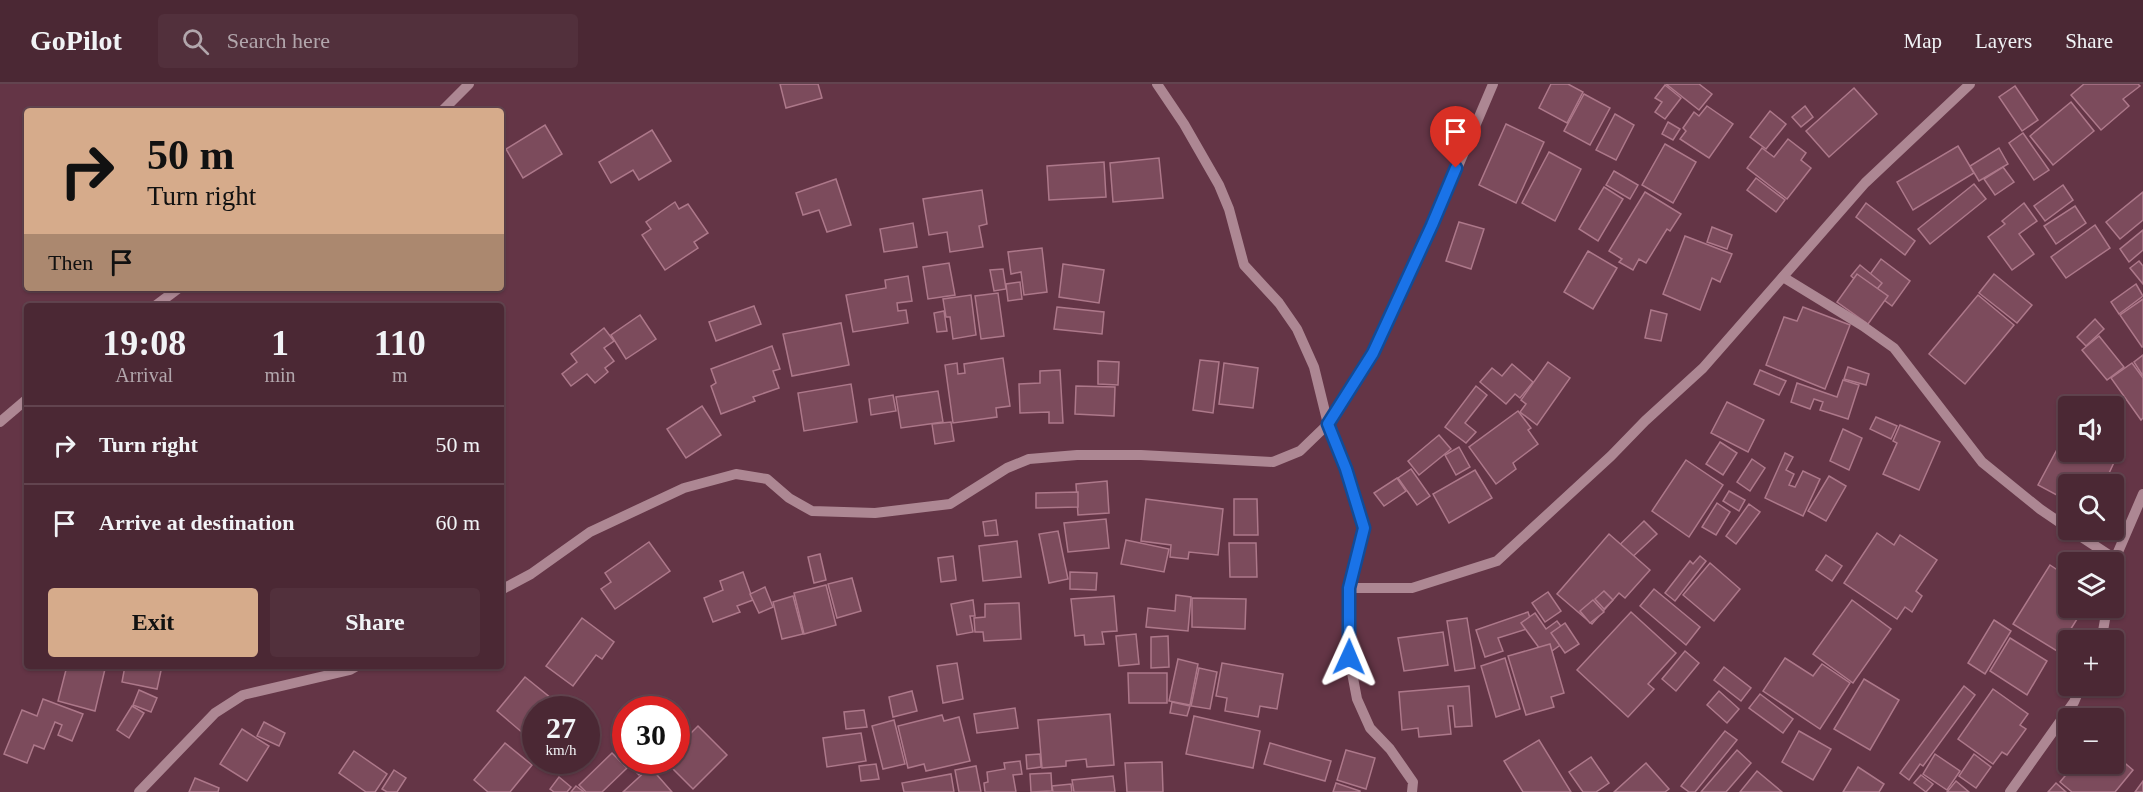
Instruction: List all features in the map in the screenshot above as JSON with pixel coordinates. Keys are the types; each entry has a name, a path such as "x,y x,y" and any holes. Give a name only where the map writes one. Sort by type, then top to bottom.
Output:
{"street":[{"path":"445,108 469,84"},
{"path":"1156,84 1184,124 1219,185 1229,209 1244,265 1279,303 1297,329 1314,367 1328,424 1346,469 1364,528 1349,588 1349,657 1357,699 1370,728 1390,749 1413,782 1412,792"},
{"path":"504,588 531,574 590,532 684,488 736,474 767,479 789,498 812,511 875,513 950,504 1007,468 1029,459 1077,455 1142,455 1273,462 1300,452 1328,424 1373,353 1493,84"},
{"path":"1349,588 1412,588 1497,561 1703,368 1865,183 1970,84"},
{"path":"1783,278 1863,326 1894,348 1982,462 2058,521"},
{"path":"160,303 175,291"},
{"path":"0,422 24,402"},
{"path":"2118,552 2143,494"},
{"path":"2085,540 2101,552"},
{"path":"140,792 215,713 243,695 350,669"},
{"path":"2010,792 2076,696"}],"building":[{"path":"780,84 818,84 822,98 786,108"},
{"path":"1551,84 1568,84 1583,92 1567,123 1539,108"},
{"path":"1666,84 1699,84 1712,94 1699,110"},
{"path":"2084,84 2138,84 2140,86 2123,99 2129,106 2101,130 2071,95"},
{"path":"1665,85 1681,98 1665,119 1655,112 1662,102 1655,98"},
{"path":"2015,86 2038,120 2022,131 1999,97"},
{"path":"1854,88 1877,114 1829,157 1806,131"},
{"path":"1584,94 1610,108 1590,145 1564,131"},
{"path":"2071,102 2094,131 2053,165 2030,136"},
{"path":"1707,106 1733,124 1709,158 1680,139 1686,131 1683,128 1694,112 1699,116"},
{"path":"1805,106 1813,117 1801,127 1792,117"},
{"path":"1770,111 1786,124 1766,149 1750,137"},
{"path":"1615,114 1634,125 1616,160 1596,150"},
{"path":"1668,122 1680,129 1673,140 1662,134"},
{"path":"1506,124 1544,142 1516,203 1479,185"},
{"path":"545,125 562,154 523,178 506,149"},
{"path":"652,130 671,161 639,180 633,170 611,183 599,162"},
{"path":"2023,133 2049,170 2034,180 2009,143"},
{"path":"1788,139 1806,153 1801,160 1811,168 1787,199 1747,168 1762,148 1774,157"},
{"path":"1665,144 1696,162 1673,203 1642,185"},
{"path":"1958,146 1974,173 1913,210 1897,182"},
{"path":"1999,148 2008,164 1979,181 1970,166"},
{"path":"1549,152 1581,169 1555,221 1522,203"},
{"path":"1159,158 1163,198 1113,202 1110,163"},
{"path":"1104,162 1106,197 1049,200 1047,166"},
{"path":"2003,167 2014,182 1995,195 1984,179"},
{"path":"1614,171 1638,185 1630,199 1606,185"},
{"path":"1756,178 1785,200 1776,212 1747,190"},
{"path":"836,179 851,225 827,232 819,210 803,215 796,193"},
{"path":"1974,184 1986,199 1930,244 1918,229"},
{"path":"2063,185 2073,200 2045,221 2034,206"},
{"path":"1604,187 1623,199 1598,241 1579,229"},
{"path":"982,190 987,224 979,226 983,247 950,252 947,232 929,235 923,199"},
{"path":"1645,192 1681,214 1670,231 1667,229 1646,263 1639,259 1633,270 1619,262 1622,259 1609,251"},
{"path":"2143,192 2143,220 2120,239 2106,222"},
{"path":"675,202 679,209 688,204 708,233 694,242 698,248 665,270 642,235 651,229 646,222"},
{"path":"1866,203 1915,241 1905,255 1856,217"},
{"path":"2024,203 2037,221 2019,234 2034,254 2012,270 1988,237 2005,224 2002,221"},
{"path":"2075,206 2086,223 2056,244 2044,226"},
{"path":"1459,222 1484,229 1471,269 1446,261"},
{"path":"913,223 917,247 884,252 880,229"},
{"path":"2095,225 2110,248 2066,278 2051,257"},
{"path":"1712,227 1732,235 1727,249 1707,242"},
{"path":"2143,230 2143,250 2129,262 2120,249"},
{"path":"1685,236 1732,254 1720,282 1712,278 1700,310 1663,294"},
{"path":"1042,248 1047,292 1024,295 1021,272 1011,274 1008,252"},
{"path":"1588,251 1617,268 1593,309 1564,292"},
{"path":"1881,259 1910,281 1892,306 1863,284"},
{"path":"2139,261 2143,266 2143,284 2130,268"},
{"path":"949,263 955,295 928,299 923,267"},
{"path":"1063,264 1104,270 1099,303 1059,297"},
{"path":"1860,265 1882,283 1860,310 1847,299 1859,283 1851,276"},
{"path":"1003,269 1006,289 994,291 990,270"},
{"path":"1857,274 1888,296 1868,324 1837,302"},
{"path":"1994,274 2032,305 2017,323 1979,293"},
{"path":"908,276 912,301 897,303 898,311 906,310 908,323 853,332 846,295 886,288 885,280"},
{"path":"1020,282 1022,299 1008,301 1006,284"},
{"path":"2136,284 2143,296 2119,314 2111,302"},
{"path":"998,293 1004,336 981,339 975,296"},
{"path":"971,295 976,335 953,339 950,317 946,317 943,299"},
{"path":"1978,295 2014,325 1965,384 1929,354"},
{"path":"2143,299 2143,347 2142,347 2120,315"},
{"path":"754,306 761,324 716,341 709,322"},
{"path":"1057,307 1104,312 1102,334 1054,329"},
{"path":"1803,307 1850,325 1825,389 1766,365 1784,317 1797,321"},
{"path":"1651,310 1667,314 1661,341 1645,338"},
{"path":"944,311 947,331 937,332 934,313"},
{"path":"640,315 656,339 626,359 611,335"},
{"path":"2095,319 2104,329 2086,346 2077,337"},
{"path":"841,323 849,365 792,376 783,334"},
{"path":"604,328 614,341 604,348 614,361 605,368 608,372 595,383 587,374 571,386 562,374 577,362 571,354"},
{"path":"2099,336 2124,367 2107,380 2082,350"},
{"path":"772,346 780,369 773,371 779,388 753,397 755,401 721,414 711,386 716,383 711,369"},
{"path":"2143,355 2143,376 2134,362"},
{"path":"1003,358 1010,406 996,408 997,417 953,423 945,365 957,363 958,374 965,373 964,364"},
{"path":"1200,360 1219,362 1213,413 1193,410"},
{"path":"1098,361 1119,362 1118,385 1098,384"},
{"path":"1548,362 1570,378 1537,425 1520,412 1526,404 1521,400"},
{"path":"1224,363 1258,368 1253,408 1219,404"},
{"path":"2132,363 2143,378 2143,418 2141,420 2124,396 2111,378"},
{"path":"1512,364 1533,382 1520,398 1515,394 1506,404 1480,382 1492,368 1502,376"},
{"path":"1848,367 1869,374 1866,385 1844,379"},
{"path":"1060,370 1063,423 1049,423 1049,412 1020,413 1019,384 1040,383 1040,371"},
{"path":"1760,370 1786,381 1779,395 1754,384"},
{"path":"1843,380 1859,385 1848,419 1820,410 1823,402 1814,399 1810,409 1791,402 1797,383 1837,397"},
{"path":"851,384 857,422 804,431 798,393"},
{"path":"1076,386 1115,387 1114,416 1075,414"},
{"path":"1476,386 1487,395 1465,423 1476,432 1466,443 1445,427"},
{"path":"938,391 943,422 901,428 896,397"},
{"path":"893,395 896,411 871,415 869,399"},
{"path":"1727,402 1764,420 1748,452 1711,433"},
{"path":"702,406 721,435 686,458 667,429"},
{"path":"1518,411 1531,428 1528,430 1538,444 1513,463 1516,469 1496,484 1469,447"},
{"path":"1876,417 1897,426 1891,439 1870,429"},
{"path":"951,422 954,441 935,444 932,424"},
{"path":"1900,425 1940,442 1919,490 1883,474 1897,443 1893,441"},
{"path":"1843,429 1862,438 1849,470 1830,461"},
{"path":"1439,435 1451,449 1419,475 1408,461"},
{"path":"1720,442 1737,453 1723,475 1706,464"},
{"path":"1459,447 1470,467 1456,475 1445,455"},
{"path":"2058,448 2058,462 2114,462 2109,474 2058,474 2058,496 2038,485"},
{"path":"1785,453 1793,457 1786,470 1794,474 1789,485 1795,487 1803,471 1820,479 1803,516 1765,498"},
{"path":"1752,459 1765,468 1750,491 1737,482"},
{"path":"1686,460 1723,485 1689,537 1652,511"},
{"path":"1411,469 1430,496 1417,505 1398,478"},
{"path":"1475,470 1492,498 1449,523 1433,494"},
{"path":"1829,476 1846,486 1826,521 1808,511"},
{"path":"1397,478 1406,491 1384,506 1374,493"},
{"path":"1107,481 1109,513 1078,515 1076,484"},
{"path":"1729,491 1745,500 1739,511 1723,501"},
{"path":"1078,492 1078,507 1036,508 1036,493"},
{"path":"1146,499 1223,509 1218,555 1189,552 1188,559 1170,557 1171,545 1141,541"},
{"path":"1234,499 1257,499 1258,535 1234,535"},
{"path":"1717,503 1730,512 1716,535 1702,527"},
{"path":"1749,504 1760,512 1736,544 1726,536"},
{"path":"1106,519 1109,548 1068,552 1064,523"},
{"path":"996,520 998,535 985,536 983,522"},
{"path":"1644,521 1657,534 1611,577 1600,564"},
{"path":"1058,531 1068,579 1049,583 1039,534"},
{"path":"1877,533 1894,545 1900,535 1937,560 1916,591 1922,596 1912,612 1905,607 1897,619 1844,583"},
{"path":"1609,534 1650,570 1625,598 1619,593 1592,624 1557,594"},
{"path":"1126,540 1169,549 1164,572 1121,564"},
{"path":"1017,541 1021,577 983,581 979,546"},
{"path":"649,542 670,571 615,609 601,589 611,582 605,573"},
{"path":"1229,543 1256,543 1257,577 1230,577"},
{"path":"820,554 826,580 814,583 808,557"},
{"path":"1826,555 1842,566 1832,581 1816,570"},
{"path":"953,556 956,580 941,582 938,558"},
{"path":"1700,556 1706,561 1675,601 1665,593 1690,561 1693,564"},
{"path":"1710,563 1740,589 1714,621 1683,595"},
{"path":"2050,565 2058,570 2058,618 2078,618 2070,630 2058,630 2057,651 2013,624"},
{"path":"743,572 753,600 737,606 740,612 713,622 704,598 723,590 720,581"},
{"path":"1070,572 1097,573 1096,590 1070,589"},
{"path":"852,578 861,611 837,618 828,584"},
{"path":"826,585 836,625 804,634 794,593"},
{"path":"765,587 773,607 759,613 750,594"},
{"path":"1654,589 1700,627 1686,645 1640,606"},
{"path":"1604,591 1613,600 1604,609 1595,599"},
{"path":"1548,592 1561,611 1545,622 1532,603"},
{"path":"1176,595 1191,597 1188,631 1146,627 1148,608 1175,611"},
{"path":"793,596 803,634 782,639 773,602"},
{"path":"1114,596 1117,631 1102,632 1104,644 1085,645 1084,635 1075,636 1071,599"},
{"path":"1192,598 1246,599 1245,629 1192,627"},
{"path":"973,600 975,616 970,616 973,632 957,635 951,604"},
{"path":"1593,600 1604,612 1590,623 1580,611"},
{"path":"1852,600 1891,629 1853,683 1813,654"},
{"path":"1019,603 1021,639 984,641 983,632 975,632 974,618 985,617 985,604"},
{"path":"1528,612 1533,627 1498,638 1503,651 1485,657 1476,630"},
{"path":"1631,612 1676,653 1648,684 1654,689 1628,717 1577,670"},
{"path":"1535,613 1546,629 1557,621 1570,638 1545,656 1521,623"},
{"path":"582,618 614,642 602,659 596,655 573,686 546,666"},
{"path":"1467,618 1475,668 1455,671 1447,621"},
{"path":"1994,620 2011,631 1985,674 1968,663"},
{"path":"1565,623 1579,644 1565,653 1551,633"},
{"path":"1443,632 1448,665 1404,671 1398,638"},
{"path":"1136,634 1139,664 1119,666 1116,636"},
{"path":"1168,636 1169,667 1151,668 1151,637"},
{"path":"2010,638 2047,661 2027,695 1990,671"},
{"path":"1550,644 1564,693 1551,697 1554,707 1526,715 1508,656"},
{"path":"1685,651 1699,663 1676,691 1662,679"},
{"path":"1505,658 1520,709 1496,717 1481,666"},
{"path":"1785,658 1813,676 1822,664 1850,683 1820,729 1763,691"},
{"path":"1178,659 1198,664 1190,705 1169,701"},
{"path":"957,663 963,699 943,703 937,666"},
{"path":"1222,663 1283,674 1277,709 1260,706 1258,717 1225,711 1227,698 1216,696"},
{"path":"1724,667 1751,688 1741,701 1714,680"},
{"path":"1199,668 1217,672 1210,709 1191,706"},
{"path":"66,669 105,669 95,711 58,701"},
{"path":"124,669 161,669 157,689 122,682"},
{"path":"1128,673 1167,673 1167,703 1129,703"},
{"path":"525,677 548,696 522,696 522,732 497,711"},
{"path":"1864,679 1899,700 1870,750 1834,729"},
{"path":"1469,686 1472,726 1455,727 1453,706 1448,706 1451,734 1419,737 1418,728 1402,730 1399,692"},
{"path":"1964,686 1975,695 1923,766 1920,764 1909,780 1900,773"},
{"path":"1993,689 2028,714 2020,725 2026,729 2007,755 2002,752 1993,764 1958,739"},
{"path":"139,690 157,698 151,712 133,705"},
{"path":"912,691 917,711 893,717 889,697"},
{"path":"1719,691 1739,709 1727,723 1707,705"},
{"path":"1760,694 1793,719 1783,733 1749,708"},
{"path":"43,699 83,714 72,741 58,735 62,725 55,722 44,749 34,745 27,763 4,754 22,710 37,716"},
{"path":"1172,702 1190,706 1187,716 1170,713"},
{"path":"132,706 144,713 129,738 117,730"},
{"path":"1015,708 1018,728 977,733 974,714"},
{"path":"864,710 867,727 846,729 844,712"},
{"path":"1110,714 1114,765 1087,767 1086,759 1066,761 1066,766 1042,768 1038,720"},
{"path":"942,715 944,721 959,717 970,761 926,771 924,764 908,768 898,726"},
{"path":"1194,716 1260,731 1253,768 1186,754"},
{"path":"894,720 905,764 883,769 872,726"},
{"path":"264,722 285,733 279,746 257,736"},
{"path":"698,726 727,755 693,789 678,774 690,774 690,734"},
{"path":"242,729 269,746 247,781 220,764"},
{"path":"1725,731 1737,740 1695,792 1689,792 1681,786"},
{"path":"1799,731 1831,749 1813,780 1782,762"},
{"path":"861,733 866,761 827,767 823,738"},
{"path":"1539,740 1571,792 1523,792 1504,761"},
{"path":"505,743 522,757 522,774 525,774 510,792 488,792 474,780"},
{"path":"1270,743 1331,761 1325,781 1264,764"},
{"path":"1346,750 1375,758 1366,789 1337,780"},
{"path":"1737,750 1751,763 1726,792 1701,792"},
{"path":"354,751 387,774 375,792 366,792 339,773"},
{"path":"612,753 612,774 621,774 602,792 586,792 579,785 590,774 600,774 600,765"},
{"path":"1040,754 1041,767 1027,769 1026,755"},
{"path":"1935,754 1960,771 1947,790 1923,774"},
{"path":"1974,754 1991,767 1976,788 1959,776"},
{"path":"1591,757 1609,783 1596,792 1583,792 1569,772"},
{"path":"1020,761 1022,774 1013,775 1016,792 985,792 984,783 988,782 987,772 1005,769 1004,763"},
{"path":"1162,762 1163,792 1127,792 1125,763"},
{"path":"2124,762 2133,770 2115,792 2072,792 2060,782 2067,774 2124,774"},
{"path":"1646,763 1669,789 1665,792 1614,792"},
{"path":"876,764 879,779 861,781 859,766"},
{"path":"976,766 981,792 959,792 955,770"},
{"path":"1858,767 1884,784 1879,792 1843,792"},
{"path":"394,770 406,778 397,792 387,792 382,789"},
{"path":"1757,771 1782,792 1740,792"},
{"path":"1051,773 1052,791 1031,792 1030,774"},
{"path":"642,774 656,774 672,792 623,792"},
{"path":"951,774 954,792 904,792 902,783"},
{"path":"1921,775 1933,784 1926,792 1914,783"},
{"path":"1113,776 1115,792 1074,792 1072,780"},
{"path":"559,777 571,787 567,792 554,792 550,789"},
{"path":"195,778 219,788 218,792 189,792"},
{"path":"1956,781 1969,792 1947,792"},
{"path":"2143,781 2143,792 2135,792"},
{"path":"1336,783 1360,791 1360,792 1333,792"},
{"path":"2056,783 2066,792 2048,792"},
{"path":"1071,784 1072,792 1053,792 1052,786"},
{"path":"576,786 584,792 571,792"}],"route":[{"path":"1349,657 1349,588 1364,528 1346,469 1328,424 1373,353 1456,168"}]}
